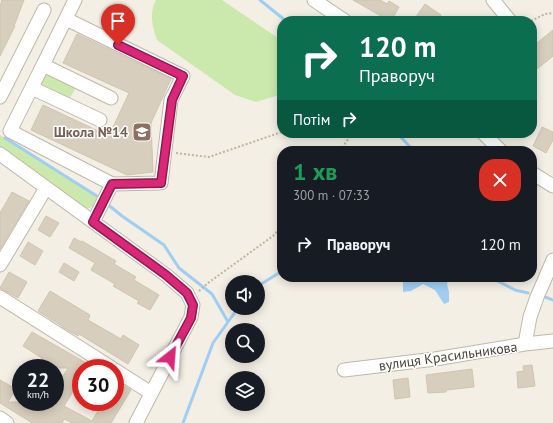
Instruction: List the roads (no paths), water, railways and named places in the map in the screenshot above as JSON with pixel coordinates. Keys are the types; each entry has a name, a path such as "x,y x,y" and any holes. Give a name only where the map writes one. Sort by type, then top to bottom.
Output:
{"street":[{"path":"66,19 183,76 172,100 161,183 112,184 10,131 75,0"},
{"path":"314,0 338,16"},
{"path":"493,0 506,16"},
{"path":"0,97 44,10"},
{"path":"43,65 111,98"},
{"path":"32,88 100,120"},
{"path":"488,138 496,146"},
{"path":"0,154 166,275 187,293 193,305 191,318 136,423"},
{"path":"537,176 553,186"},
{"path":"93,222 112,184"},
{"path":"0,266 46,188"},
{"path":"525,344 530,317 553,260"},
{"path":"0,297 98,359"},
{"name":"вулиця Красильникова","path":"344,370 435,359 525,344 553,341"},
{"path":"124,376 151,393"},
{"path":"0,418 7,423"}],"water":[{"path":"403,282 448,282 449,302 444,304 435,290 423,284 411,291 403,292"}],"waterway":[{"path":"260,0 280,16"},
{"path":"5,138 100,198"},
{"path":"402,138 409,146"},
{"path":"106,203 164,245 179,268 212,294 228,322"},
{"path":"265,282 277,274"},
{"path":"500,282 515,290 528,293"},
{"path":"545,297 553,300"},
{"path":"183,423 213,343 233,315"}],"place":[{"name":"Школа №14","path":"142,132"}]}
